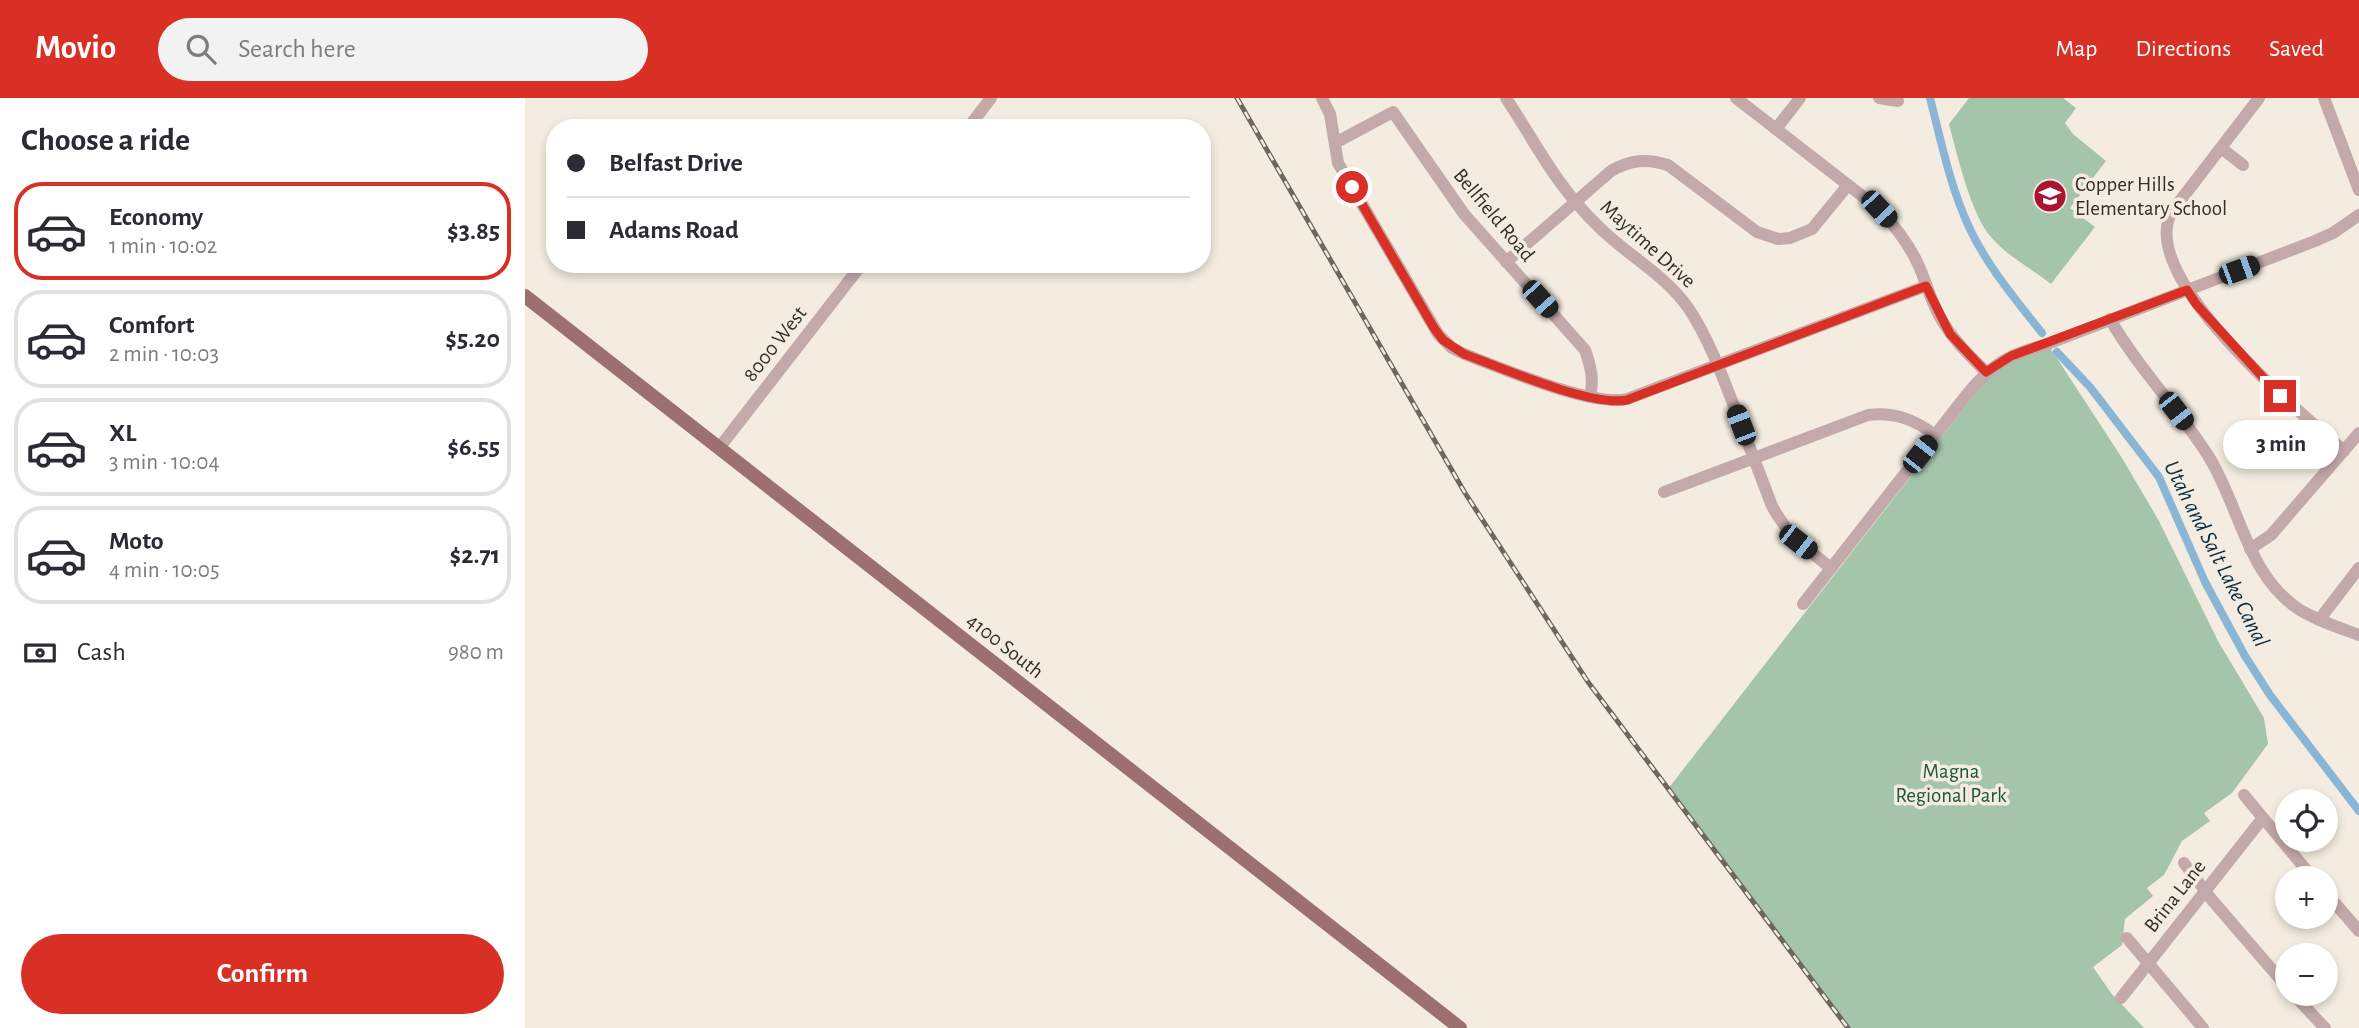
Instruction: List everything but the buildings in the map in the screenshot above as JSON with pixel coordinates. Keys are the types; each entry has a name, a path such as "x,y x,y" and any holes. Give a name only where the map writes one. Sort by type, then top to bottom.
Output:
{"main road":[{"name":"4100 South","path":"525,296 1460,1028"}],"street":[{"path":"975,119 991,98"},
{"path":"1322,98 1330,114 1338,163 1443,340 1464,354 1590,397 1605,401 1627,400 1926,286"},
{"name":"Maytime Drive","path":"1506,98 1548,168 1575,202 1600,229 1672,288 1688,307 1718,366 1772,506 1782,524 1798,542 1831,568"},
{"path":"1736,98 1879,209 1907,243 1950,334 1986,372"},
{"path":"1776,129 1800,98"},
{"path":"1879,98 1898,101"},
{"path":"2259,98 2173,210 2166,225 2165,236 2179,277 2196,304 2267,382 2344,451"},
{"path":"2324,98 2359,190"},
{"name":"Bellfield Road","path":"1335,143 1393,112 1464,214 1585,350 1593,382 1590,397"},
{"path":"2221,148 2243,165"},
{"path":"1506,262 1611,171 1625,163 1654,160 1668,165 1757,232 1778,239 1790,238 1812,229 1848,185"},
{"path":"1803,604 1986,372 2011,356 2315,242 2359,215"},
{"name":"8000 West","path":"719,448 855,273"},
{"path":"2109,319 2210,460 2250,549 2283,596 2319,620 2359,635"},
{"path":"1664,492 1868,415 1897,415 1911,419 1935,435"},
{"path":"2250,549 2271,535 2359,433"},
{"path":"2319,620 2359,568"},
{"path":"2244,795 2303,866"},
{"name":"Brina Lane","path":"2121,998 2262,819"},
{"path":"2184,863 2275,973"},
{"path":"2338,907 2359,931"},
{"path":"2127,938 2203,1028"},
{"path":"2304,1006 2325,1028"}],"green space":[{"name":"Copper Hills Elementary School","path":"1969,98 2063,98 2076,108 2065,123 2073,134 2106,161 2070,208 2095,227 2051,284 1998,244 1977,214 1949,124"},
{"name":"Magna Regional Park","path":"2051,349 2122,458 2159,521 2218,641 2264,718 2268,744 2232,793 2204,813 2210,821 2182,841 2164,875 2147,888 2153,896 2125,919 2122,945 2093,967 2111,993 2144,1028 1849,1028 1668,789 1991,373 2020,358"}],"waterway":[{"name":"Utah and Salt Lake Canal","path":"1930,98 1951,180 1969,227 1993,269 2042,333"},
{"name":"Utah and Salt Lake Canal","path":"2057,352 2090,387 2159,477 2205,582 2245,656 2270,695 2359,811"}],"railway":[{"path":"1237,98 1465,493 1588,682 1848,1028"}],"place":[{"name":"Copper Hills Elementary School","path":"2050,196"}],"route":[{"path":"1352,187 1434,328 1452,348 1576,394 1605,401 1627,400 1926,286 1950,334 1986,372 1997,363 2025,350 2045,345 2187,290 2196,304 2280,396"}]}
